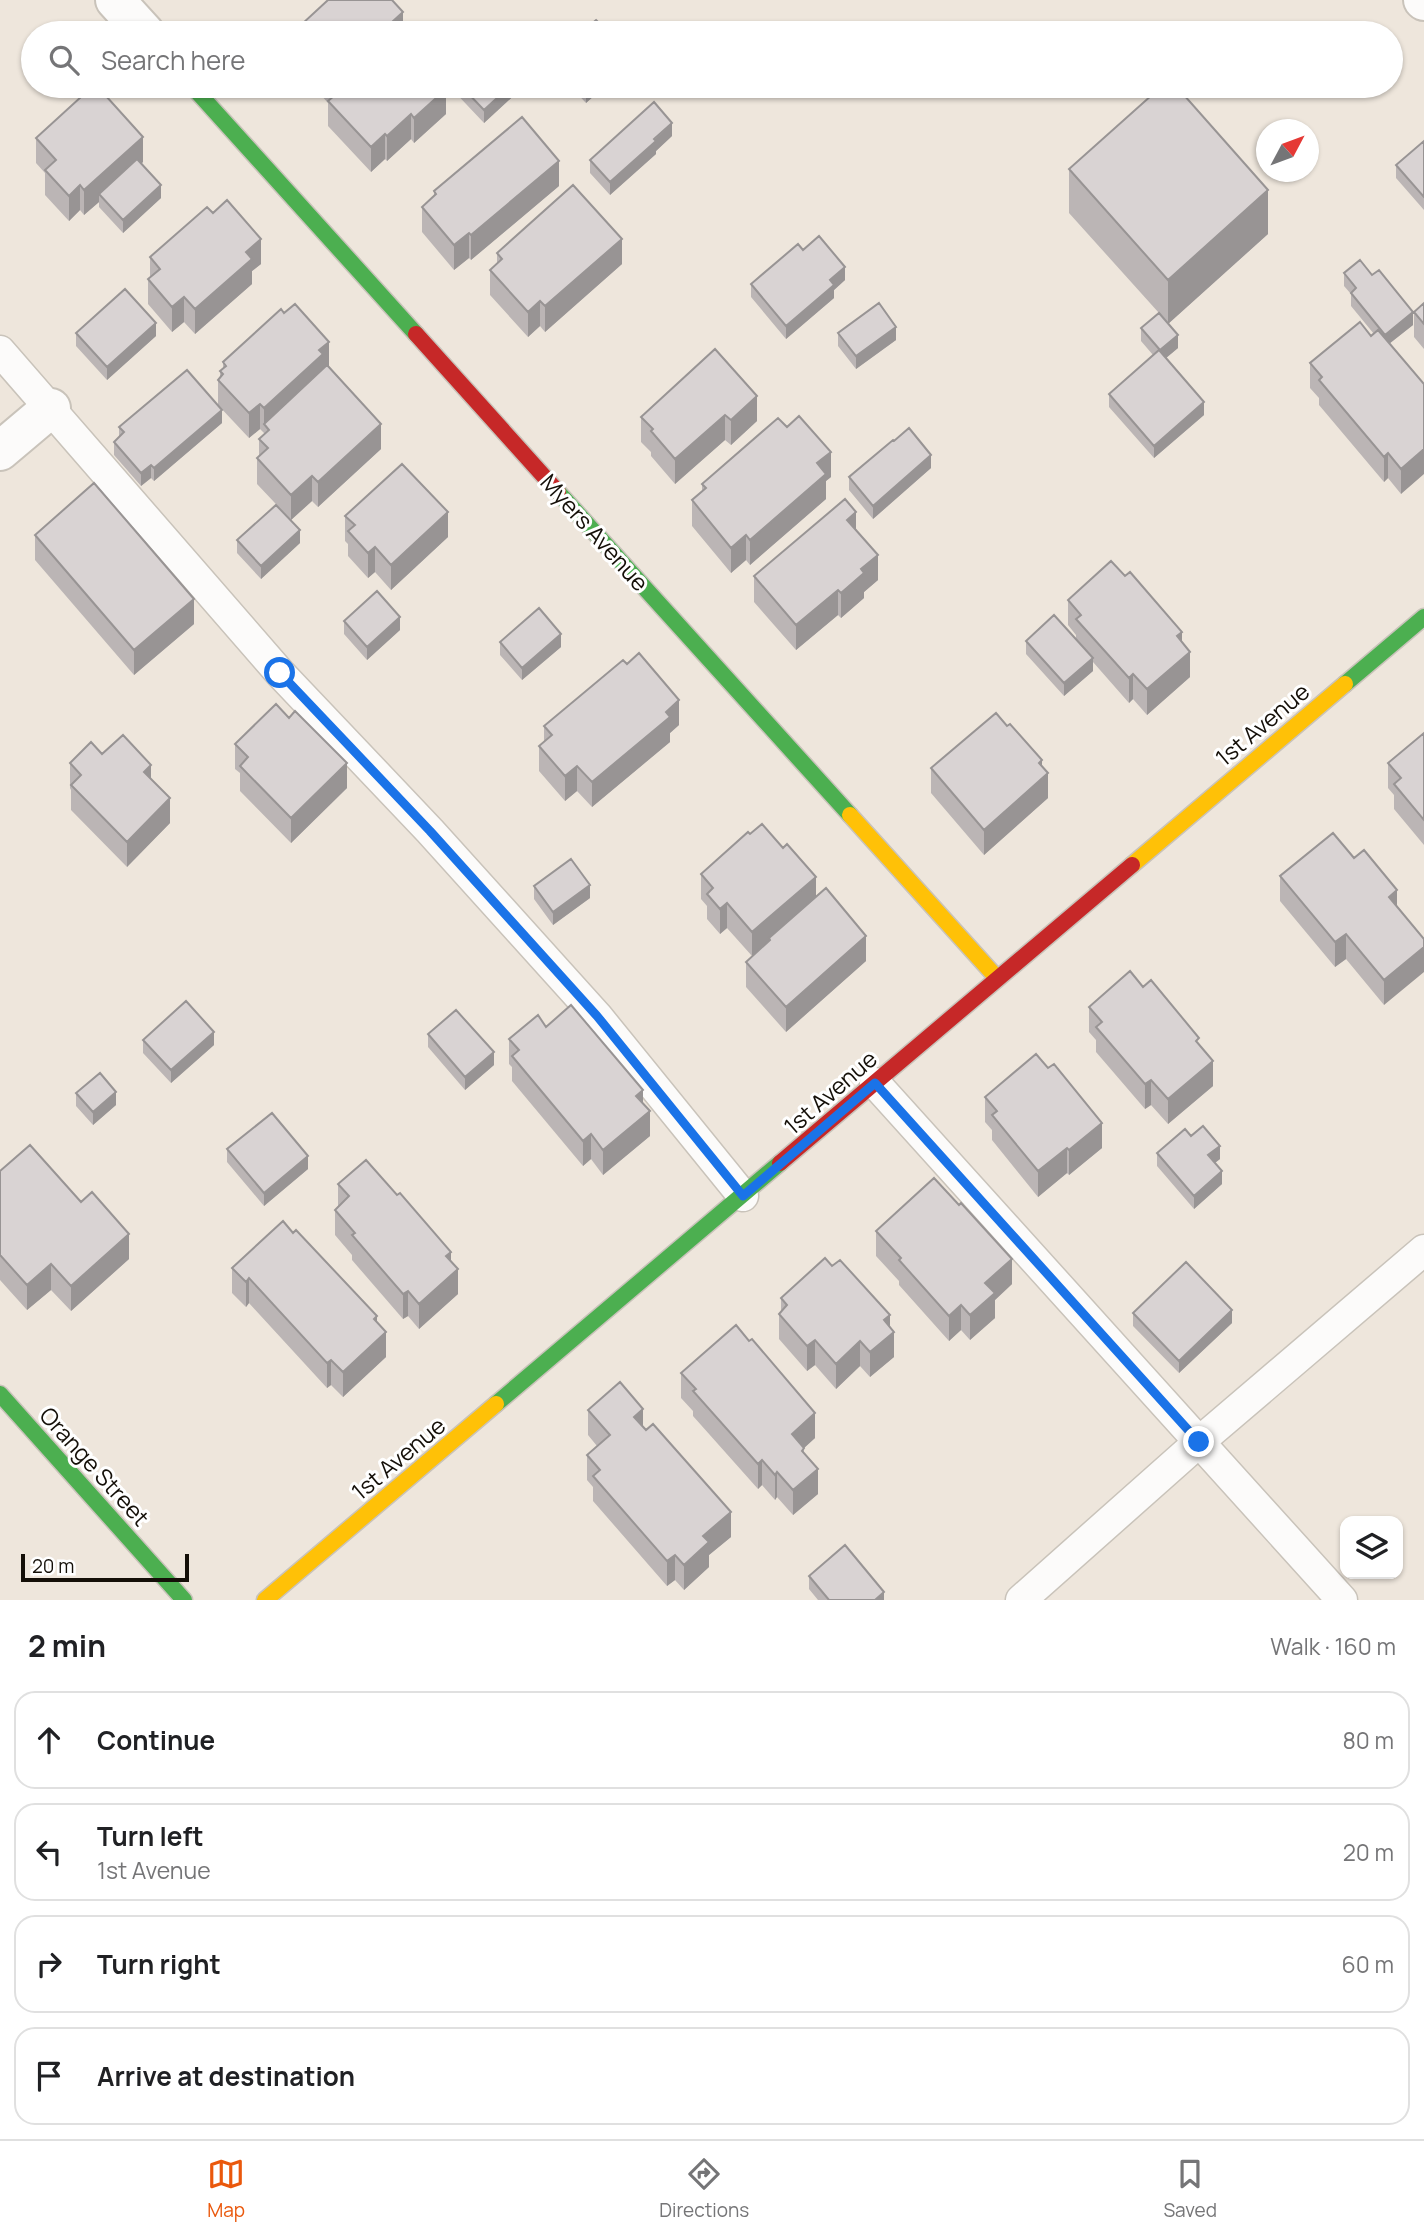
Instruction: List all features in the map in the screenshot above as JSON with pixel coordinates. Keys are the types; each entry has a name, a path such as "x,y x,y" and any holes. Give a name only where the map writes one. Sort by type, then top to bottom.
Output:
{"street":[{"path":"115,0 134,21"},
{"name":"Myers Avenue","path":"203,98 997,978"},
{"path":"0,451 51,408"},
{"name":"1st Avenue","path":"265,1600 1424,617"},
{"name":"Orange Street","path":"0,1395 184,1600"}],"lane":[{"path":"0,351 280,673 430,831 597,1016 743,1196"},
{"path":"875,1083 1342,1600"},
{"path":"1021,1600 1199,1442 1424,1250"}],"building":[{"path":"328,0 392,0 403,12 393,21 305,21"},
{"path":"80,98 108,98 143,137 84,190 80,185 69,196 45,170 56,160 36,138"},
{"path":"332,98 436,98 414,118 411,114 371,147 328,101"},
{"path":"472,98 497,98 484,110"},
{"path":"1149,98 1187,98 1256,176 1256,182 1261,182 1268,190 1168,280 1069,169"},
{"path":"654,102 672,123 610,182 590,160"},
{"path":"522,117 559,161 471,235 469,233 454,245 422,207 436,194 434,191"},
{"path":"1424,141 1424,197 1396,165"},
{"path":"137,159 161,185 123,220 99,194"},
{"path":"573,185 622,239 545,306 540,301 528,312 490,270 502,259 497,253"},
{"path":"227,200 261,239 246,252 252,259 195,309 184,297 172,307 148,279 160,269 150,257 207,207 213,213"},
{"path":"819,236 845,267 830,280 834,285 786,326 751,284 798,244 803,250"},
{"path":"1360,260 1372,275 1379,270 1413,312 1385,335 1351,293 1356,288 1344,273"},
{"path":"125,289 156,323 107,367 76,333"},
{"path":"879,303 896,327 856,356 838,333"},
{"path":"1424,303 1424,324 1414,312"},
{"path":"295,304 329,342 319,350 323,354 264,408 260,404 249,413 218,380 223,374 220,371 226,366 223,362 281,309 284,313"},
{"path":"1159,313 1178,335 1160,350 1141,328"},
{"path":"1360,322 1371,336 1378,330 1424,384 1424,449 1401,469 1388,453 1384,457 1319,380 1322,377 1310,363"},
{"path":"715,349 757,396 731,420 725,415 675,459 641,417"},
{"path":"1159,350 1204,402 1154,446 1109,394"},
{"path":"327,365 381,424 318,482 312,476 291,495 257,458 268,448 259,439 269,430 264,424"},
{"path":"187,370 222,410 154,468 151,465 141,473 114,442 124,432 119,427"},
{"path":"799,416 831,452 817,463 826,474 750,540 746,535 731,548 692,500 706,488 702,484 778,418 787,427"},
{"path":"909,428 931,455 873,506 849,477"},
{"path":"402,464 448,512 391,565 375,547 368,553 348,531 355,525 345,516"},
{"path":"94,483 194,599 134,650 35,535"},
{"path":"845,499 856,512 847,520 878,555 861,569 864,573 841,593 838,590 796,625 754,576"},
{"path":"276,505 300,530 261,566 237,540"},
{"path":"1111,561 1125,576 1130,572 1182,632 1177,636 1190,652 1147,689 1133,674 1129,678 1076,619 1081,615 1068,600"},
{"path":"377,591 400,617 367,647 344,621"},
{"path":"539,608 561,634 522,668 500,642"},
{"path":"1054,615 1093,658 1064,683 1026,641"},
{"path":"639,653 679,700 666,712 670,717 592,782 577,766 565,776 539,746 552,735 544,726 623,660 627,664"},
{"path":"276,704 289,718 295,711 347,763 291,818 240,766 248,757 235,744"},
{"path":"996,713 1007,726 1010,724 1042,760 1039,763 1048,773 984,830 931,768"},
{"path":"1424,733 1424,820 1394,784 1401,778 1388,763"},
{"path":"123,735 151,765 144,772 170,798 127,842 71,785 81,775 70,763 91,742 102,754"},
{"path":"762,824 783,848 787,844 816,877 752,932 727,903 720,909 707,894 713,888 701,874 748,832 750,834"},
{"path":"1333,833 1354,858 1364,850 1397,890 1389,897 1424,939 1424,947 1384,980 1346,934 1335,942 1280,876"},
{"path":"571,859 590,885 553,912 534,886"},
{"path":"826,888 866,936 786,1007 746,962"},
{"path":"1130,971 1143,987 1151,980 1199,1038 1196,1041 1213,1061 1168,1099 1151,1080 1145,1084 1096,1027 1102,1022 1089,1007"},
{"path":"186,1001 214,1032 171,1070 143,1040"},
{"path":"571,1005 643,1090 636,1096 650,1111 603,1150 591,1134 583,1141 512,1056 519,1050 509,1039 538,1015 546,1027"},
{"path":"456,1010 494,1052 465,1077 428,1034"},
{"path":"1036,1054 1048,1068 1054,1064 1102,1123 1038,1171 992,1115 997,1111 985,1097"},
{"path":"100,1073 116,1092 93,1112 76,1093"},
{"path":"272,1113 308,1156 264,1193 227,1149"},
{"path":"1203,1126 1220,1146 1208,1155 1222,1171 1194,1196 1157,1153 1185,1129 1191,1136"},
{"path":"30,1145 81,1202 92,1192 129,1234 71,1286 51,1264 27,1285 0,1255 0,1171"},
{"path":"366,1160 397,1195 400,1193 451,1252 446,1256 458,1269 419,1304 408,1291 403,1294 352,1235 355,1233 335,1210 349,1196 338,1184"},
{"path":"934,1178 959,1205 961,1203 1012,1259 985,1283 995,1293 970,1315 961,1305 949,1316 876,1231"},
{"path":"283,1221 293,1233 296,1230 377,1316 374,1319 386,1332 343,1372 331,1360 327,1363 249,1278 246,1282 232,1268"},
{"path":"825,1258 832,1266 840,1260 890,1315 884,1320 894,1332 870,1352 860,1341 836,1364 815,1340 807,1346 779,1314 787,1305 781,1298"},
{"path":"1186,1262 1232,1310 1179,1361 1133,1313"},
{"path":"736,1325 749,1341 752,1339 815,1413 792,1434 804,1448 802,1451 818,1469 793,1490 762,1460 758,1464 693,1391 696,1389 681,1373"},
{"path":"620,1382 643,1409 634,1417 646,1430 653,1424 731,1512 703,1536 709,1542 684,1565 675,1555 667,1561 593,1476 600,1470 587,1455 610,1435 588,1410"},
{"path":"845,1545 884,1592 875,1600 829,1600 809,1576"}],"traffic: fast":[{"path":"203,98 416,334"},
{"path":"558,492 850,815"},
{"path":"1345,684 1424,617"},
{"path":"496,1404 780,1163"},
{"path":"0,1394 184,1600"}],"traffic: slow":[{"path":"1132,865 1345,684"},
{"path":"850,815 997,978"},
{"path":"265,1600 496,1404"}],"traffic: jam":[{"path":"416,334 558,492"},
{"path":"780,1163 1132,865"}],"route":[{"path":"280,673 430,831 597,1016 743,1196 875,1083 1199,1442"}]}
